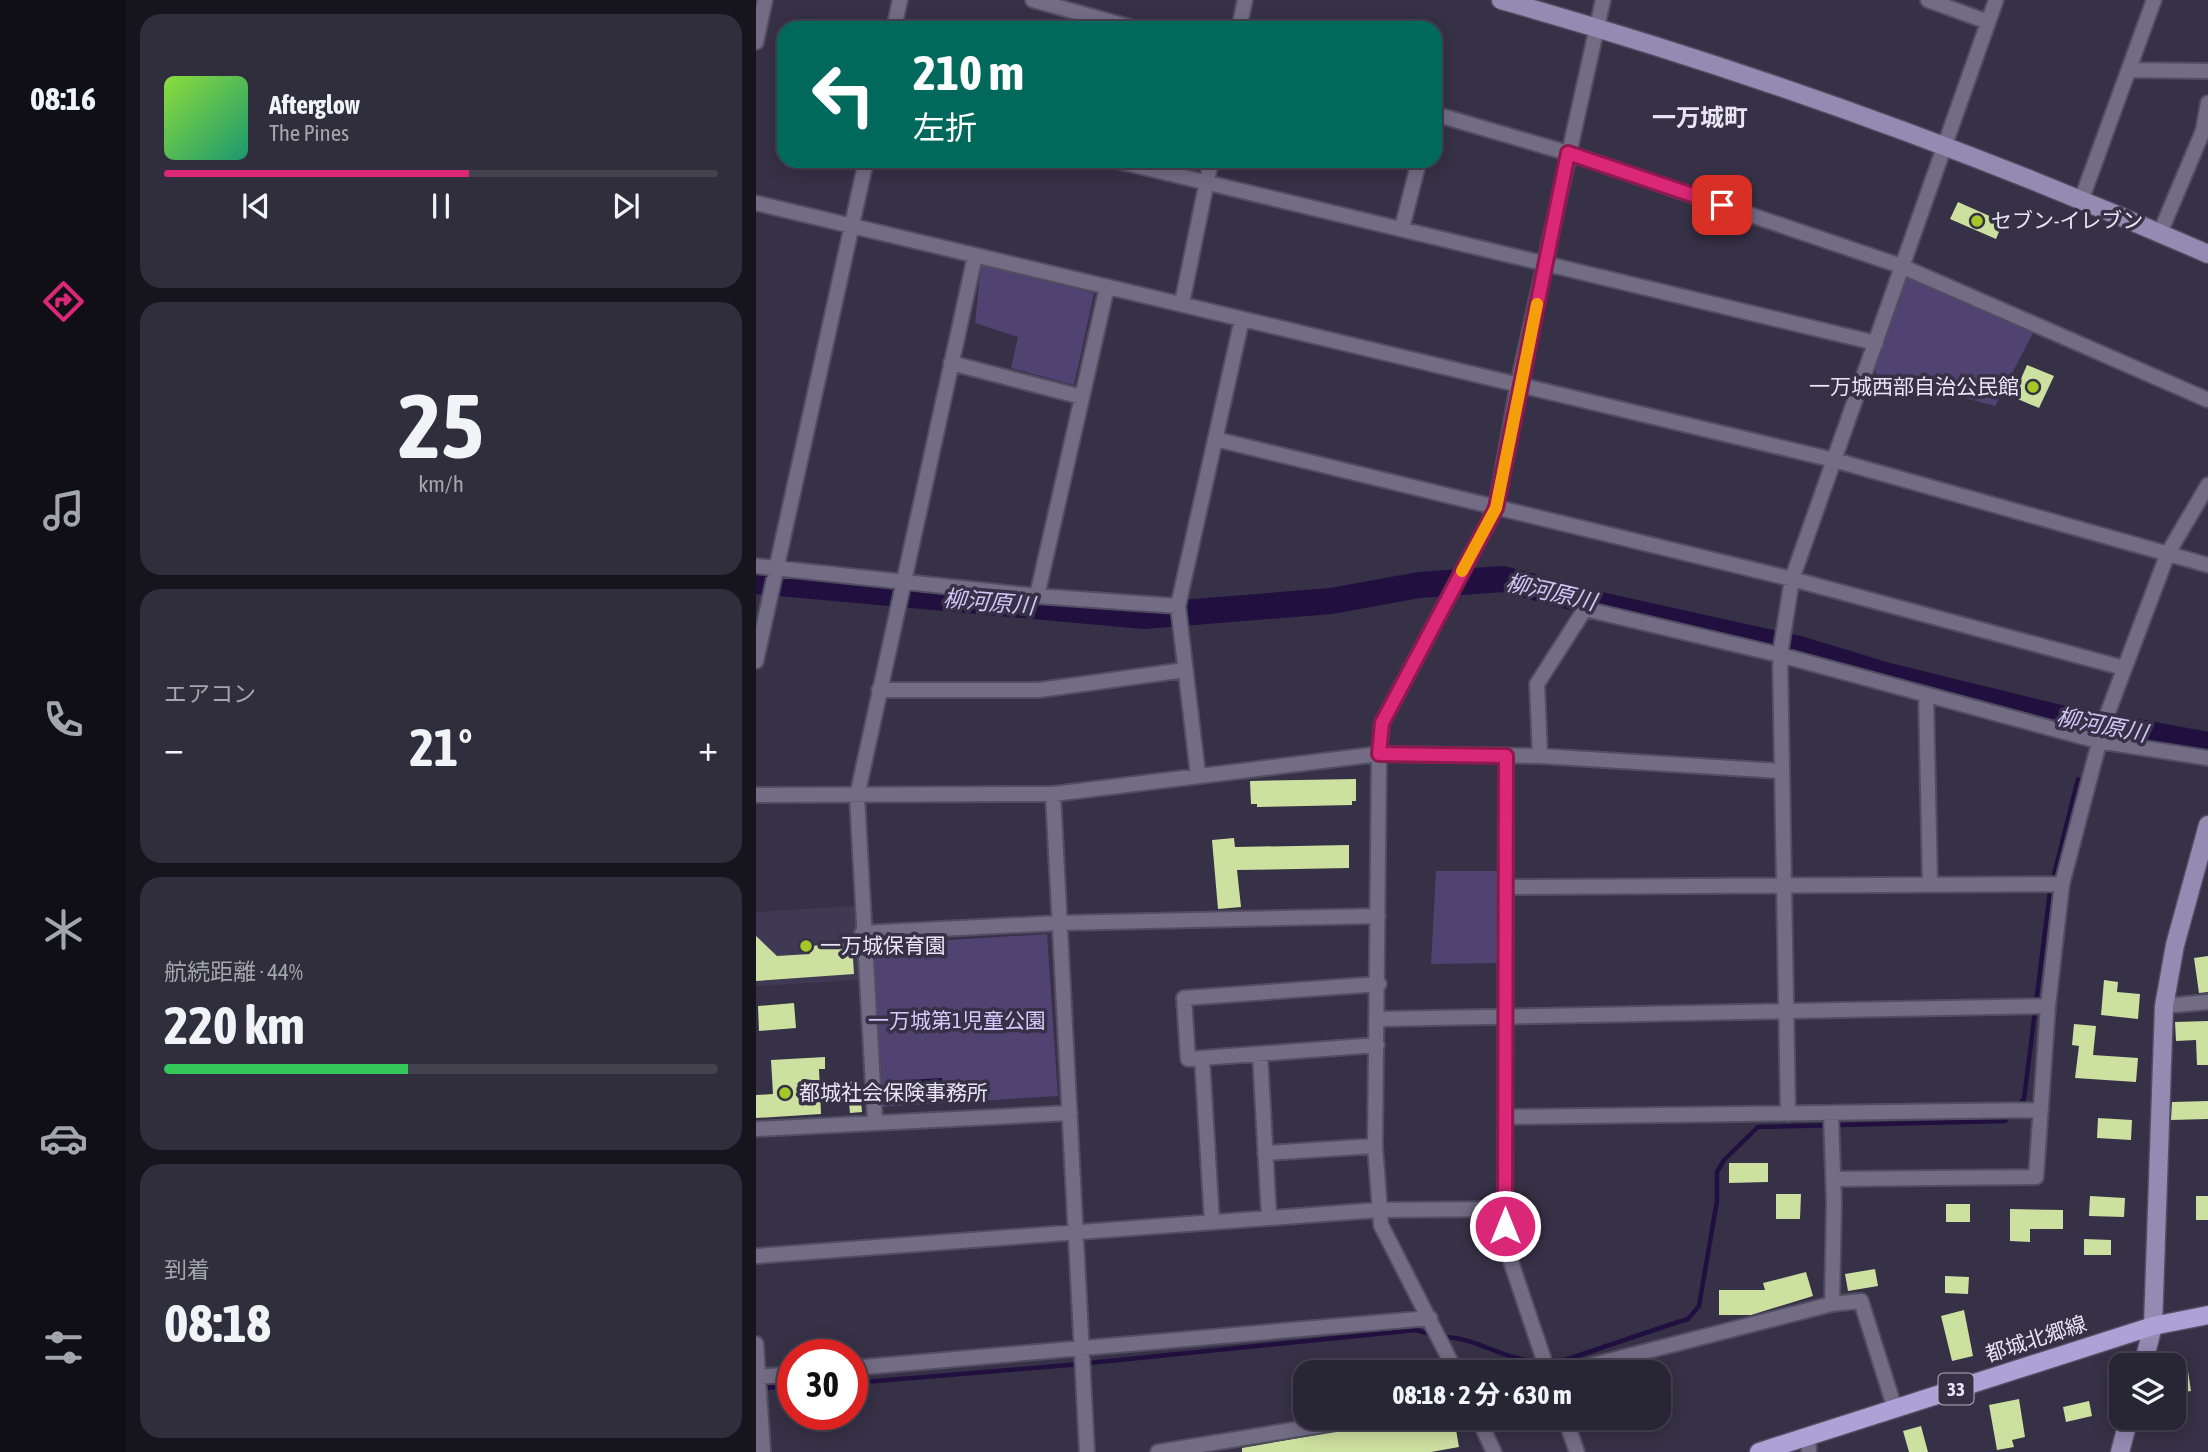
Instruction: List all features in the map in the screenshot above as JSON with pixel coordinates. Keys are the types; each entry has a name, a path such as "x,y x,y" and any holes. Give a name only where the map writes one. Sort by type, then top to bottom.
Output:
{"main road":[{"name":"都城北郷線","path":"1759,1452 1808,1445 1895,1409 2153,1325 2208,1315"}],"street":[{"path":"756,42 765,0"},
{"path":"896,21 900,0"},
{"path":"1033,0 1108,21"},
{"path":"1240,21 1245,0"},
{"path":"1501,0 1597,27 1779,85 1946,144 2082,198 2208,254"},
{"path":"1450,1360 1381,1225 1378,1209 1375,1146 1379,984 1379,754 1382,723 1496,508 1518,384 1603,0"},
{"path":"1928,0 1988,22"},
{"path":"1788,1114 1781,647 1792,579 1996,0"},
{"path":"2082,198 2154,0"},
{"path":"2129,70 2208,71"},
{"path":"2160,233 2203,131 2208,103"},
{"path":"1442,116 1568,153 1901,266 2208,400"},
{"path":"756,661 864,168"},
{"path":"1146,168 1876,343"},
{"path":"1182,303 1210,168"},
{"path":"1402,228 1417,168"},
{"path":"756,203 1834,460 2208,565"},
{"path":"875,1122 862,933 857,796 975,256"},
{"path":"1037,596 1107,287"},
{"path":"1198,775 1178,625 1178,607 1242,319"},
{"path":"951,363 1082,397"},
{"path":"1215,439 1792,579 2124,668"},
{"path":"1834,1179 2036,1177 2049,1006 2062,884 2098,741 2124,668 2168,552 2208,485"},
{"path":"756,566 1037,596 1178,607"},
{"path":"1540,757 1536,684 1585,609 1781,647 1926,695 2098,741 2208,758"},
{"path":"879,690 1039,690 1185,670"},
{"path":"1926,695 1930,883"},
{"path":"756,795 1053,794 1379,754 1540,757 1781,771"},
{"path":"1506,756 1508,887 1505,1244 1544,1360"},
{"path":"1053,794 1087,1452"},
{"path":"2146,1353 2153,1325 2164,1006 2175,945 2208,825"},
{"path":"1508,887 2062,884"},
{"path":"862,933 1059,923 1378,916"},
{"path":"1377,1045 1188,1059 1184,998 1379,984"},
{"path":"2164,1006 2208,1002"},
{"path":"1378,1018 2049,1006"},
{"path":"1260,1054 1269,1217"},
{"path":"1202,1058 1212,1222"},
{"path":"1506,1117 1831,1115 2040,1110"},
{"path":"756,1129 1070,1113"},
{"path":"1831,1115 1834,1179 1832,1304"},
{"path":"1265,1153 1375,1146"},
{"path":"756,1256 1378,1209 1505,1209"},
{"path":"1611,1360 1832,1304 1861,1301 1895,1409"},
{"path":"868,1367 1430,1318"},
{"path":"756,1344 763,1452"},
{"path":"758,1377 777,1375"},
{"path":"1158,1452 1293,1430"},
{"path":"1484,1430 1494,1452"},
{"path":"1569,1430 1577,1452"},
{"path":"2120,1452 2126,1430"}],"shaded area":[{"name":"一万城保育園","path":"854,906 858,980 756,986 756,912"},
{"path":"942,1078 943,1100 889,1102 888,1081"}],"green space":[{"path":"981,265 1094,293 1074,385 1011,368 1018,337 975,323"},
{"path":"1911,277 2033,333 1995,406 1876,374 1875,367 1904,280"},
{"path":"1436,871 1500,871 1500,963 1431,964"},
{"name":"一万城第1児童公園","path":"1047,934 1058,1096 879,1107 869,945"}],"building":[{"name":"セブン-イレブン","path":"1958,202 2003,222 1996,239 1950,219"},
{"name":"一万城西部自治公民館","path":"2027,365 2054,376 2039,408 2013,397"},
{"path":"1356,779 1356,801 1352,801 1352,805 1257,807 1257,804 1251,804 1250,781"},
{"path":"1234,838 1235,847 1349,845 1349,868 1237,870 1241,907 1218,909 1212,840"},
{"path":"756,936 777,956 810,954 810,946 852,943 854,974 756,981"},
{"path":"2208,956 2208,992 2199,993 2194,958"},
{"path":"2104,980 2118,982 2117,992 2140,994 2138,1019 2101,1015"},
{"path":"794,1003 796,1028 759,1031 758,1006"},
{"path":"2208,1021 2208,1065 2197,1065 2196,1040 2176,1041 2175,1022"},
{"path":"2074,1024 2096,1026 2093,1055 2138,1058 2136,1082 2075,1078 2079,1046 2072,1045"},
{"path":"825,1057 825,1069 819,1069 821,1114 756,1118 756,1095 773,1094 771,1060"},
{"path":"859,1081 862,1112 850,1113 847,1082"},
{"path":"2208,1101 2208,1119 2171,1120 2172,1102"},
{"path":"2098,1118 2132,1120 2131,1140 2097,1138"},
{"path":"1729,1163 1768,1163 1768,1182 1729,1183"},
{"path":"1776,1194 1801,1194 1800,1219 1776,1219"},
{"path":"2090,1196 2125,1198 2124,1217 2089,1216"},
{"path":"2196,1196 2208,1196 2208,1220 2196,1220"},
{"path":"1946,1204 1970,1204 1970,1222 1946,1222"},
{"path":"2010,1209 2063,1210 2063,1229 2030,1229 2030,1242 2010,1241"},
{"path":"2084,1239 2111,1240 2111,1255 2084,1255"},
{"path":"1875,1269 1878,1286 1848,1291 1845,1274"},
{"path":"1806,1272 1813,1296 1751,1315 1719,1315 1719,1290 1765,1290 1763,1283"},
{"path":"1945,1276 1969,1277 1968,1294 1945,1293"},
{"path":"1964,1310 1973,1356 1952,1361 1941,1316"},
{"path":"2186,1371 2191,1391 2186,1392"},
{"path":"2019,1399 2025,1437 2012,1440 2014,1447 1997,1450 1989,1405"},
{"path":"2089,1401 2092,1416 2066,1422 2063,1407"},
{"path":"1921,1426 1928,1452 1909,1452 1903,1431"},
{"path":"1345,1430 1456,1430 1459,1447 1431,1452 1242,1452 1242,1448"}],"waterway":[{"name":"柳河原川","path":"756,581 1144,616 1331,601 1419,585 1503,579 1609,607 1799,649 1888,676 2056,717 2208,745"},
{"path":"2018,1106 2024,1099 2050,891 2078,779"},
{"path":"1565,1360 1688,1319 1699,1306 1717,1201 1717,1172 1724,1160 1758,1127 2005,1121 2010,1115"},
{"path":"868,1382 1069,1365 1416,1330 1433,1335"},
{"path":"1441,1337 1466,1340 1527,1360"},
{"path":"760,1388 777,1387"}],"slow traffic":[{"path":"1462,571 1496,508 1518,384 1537,304"}],"place":[{"name":"セブン-イレブン","path":"1977,221"},
{"name":"一万城西部自治公民館","path":"2033,387"},
{"name":"一万城保育園","path":"806,946"},
{"name":"都城社会保険事務所","path":"785,1093"}],"district":[{"name":"一万城町","path":"1700,118"}],"route":[{"path":"1505,1226 1508,887 1506,756 1379,754 1382,723 1496,508 1518,384 1568,153 1722,205"}]}
